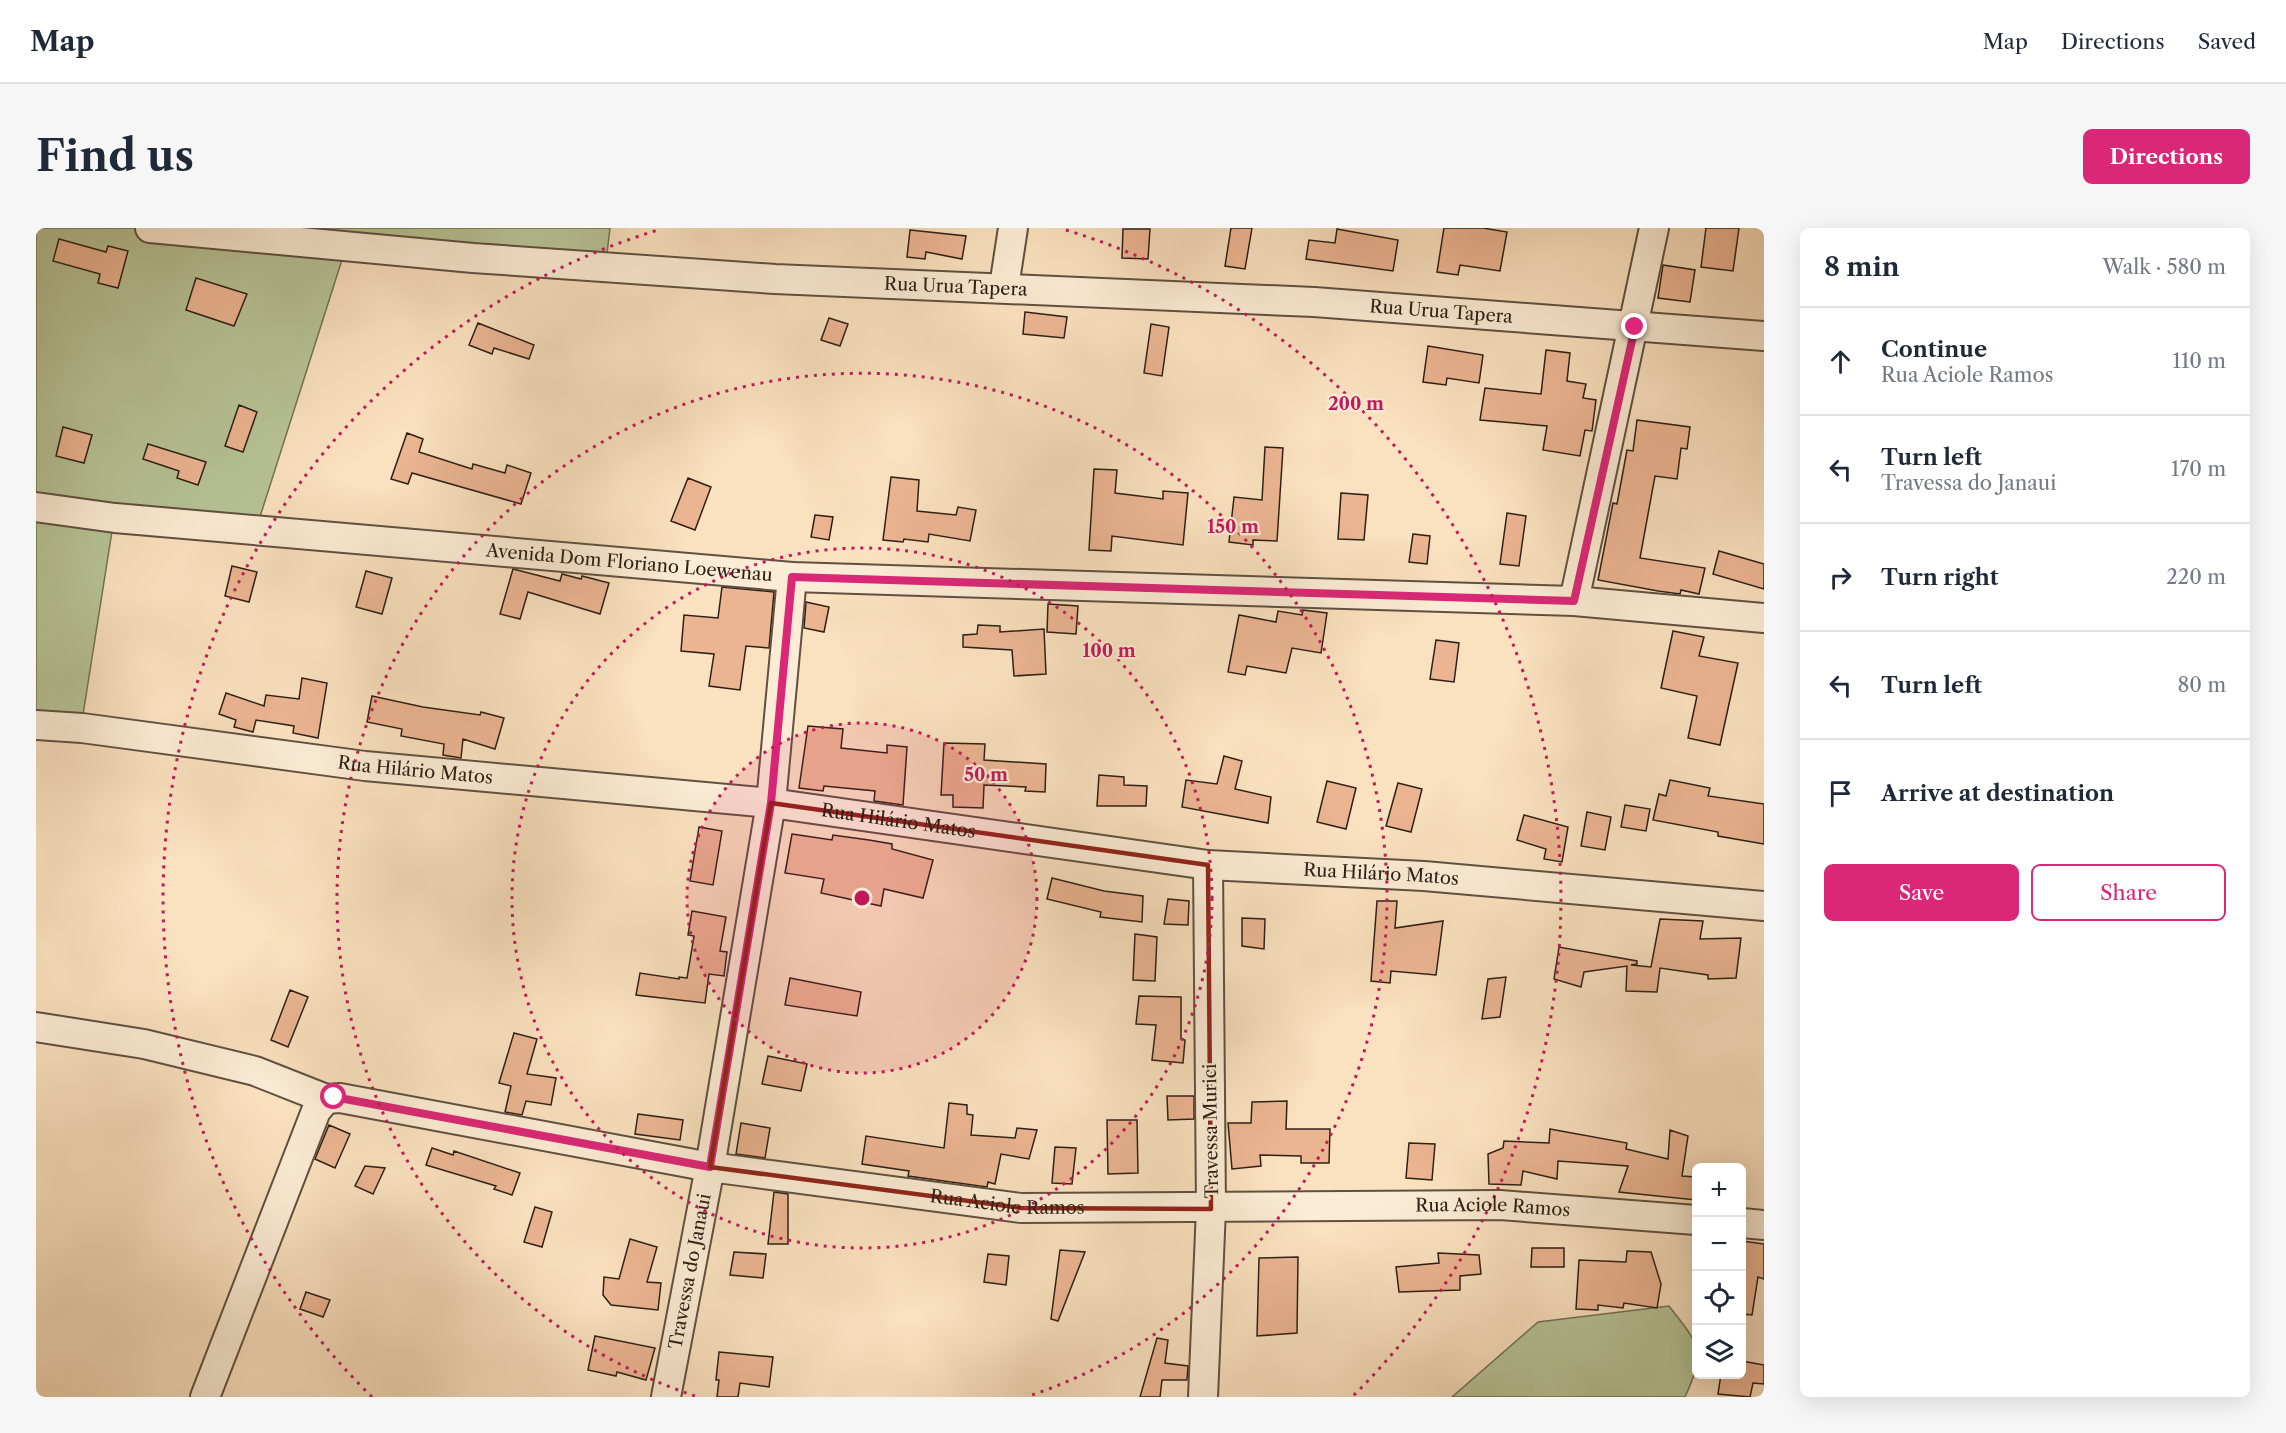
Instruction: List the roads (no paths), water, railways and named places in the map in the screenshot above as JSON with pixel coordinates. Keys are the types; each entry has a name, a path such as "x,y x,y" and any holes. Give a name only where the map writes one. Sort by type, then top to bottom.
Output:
{"street":[{"name":"Rua Urua Tapera","path":"150,228 473,258 776,279 1314,302 1764,336"},
{"path":"1004,287 1013,228"},
{"path":"1574,601 1635,327 1654,228"},
{"name":"Avenida Dom Floriano Loewenau","path":"36,507 115,518 792,577 1574,601 1764,618"},
{"name":"Travessa do Janaui","path":"666,1397 710,1167 771,803 792,577"},
{"name":"Rua Hilário Matos","path":"36,725 82,728 365,766 771,803 1208,865 1424,876 1764,906"},
{"name":"Travessa Murici","path":"1203,1397 1211,1209 1208,865"},
{"name":"Rua Aciole Ramos","path":"36,1027 144,1044 255,1071 326,1099 340,1098 710,1167 1021,1208 1211,1209 1500,1204 1692,1220"},
{"path":"205,1397 316,1111 326,1099"},
{"path":"1746,1223 1764,1225"}]}
